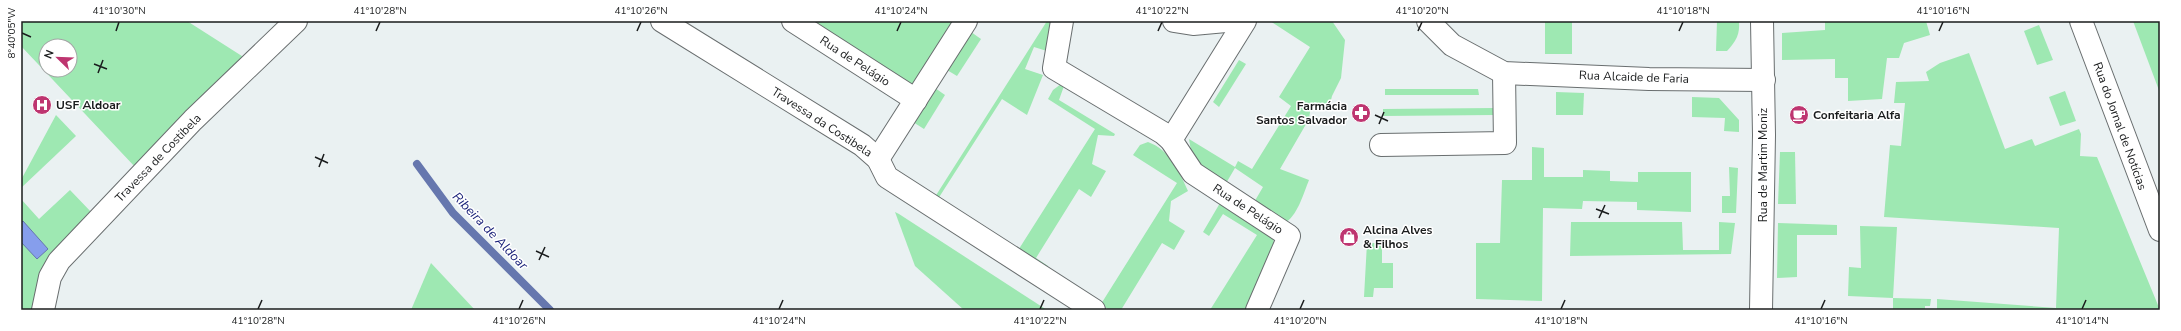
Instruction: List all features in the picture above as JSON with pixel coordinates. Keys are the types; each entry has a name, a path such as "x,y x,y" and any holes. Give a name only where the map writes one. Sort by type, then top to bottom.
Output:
{"street":[{"name":"Travessa de Costibela","path":"43,310 50,277 59,261 193,120 296,21"},
{"name":"Travessa da Costibela","path":"662,21 862,146 878,159 887,177 1094,310"},
{"name":"Rua de Pelágio","path":"793,21 916,100"},
{"path":"878,159 966,21"},
{"name":"Rua de Pelágio","path":"1062,21 1054,68 1172,140 1193,173 1289,236 1257,310"},
{"path":"1174,21 1193,24 1226,21"},
{"path":"1172,140 1246,21"},
{"name":"Rua Alcaide de Faria","path":"1428,21 1452,45 1504,73 1650,79 1764,80"},
{"name":"Rua de Martim Moniz","path":"1761,310 1764,80 1762,21"},
{"name":"Rua do Jornal de Notícias","path":"2081,21 2156,208 2160,230"},
{"path":"1381,145 1504,143 1504,73"}],"green space":[{"path":"21,21 187,21 245,58 136,168 51,78 78,78 78,38 38,38 38,64 21,46"},
{"path":"806,21 959,21 912,87"},
{"path":"1047,21 1054,21 1050,52 1034,47 1025,69 1043,75 1027,115 1002,99 936,202 933,200"},
{"path":"1270,21 1332,21 1345,40 1341,78 1332,96 1329,108 1311,105 1309,119 1280,169 1309,180 1293,216 1284,223 1253,204 1263,187 1235,168 1225,185 1210,178 1191,151 1189,139 1235,167 1238,161 1252,169 1291,106 1279,97 1310,47"},
{"path":"1545,21 1572,21 1572,54 1545,54"},
{"path":"1717,21 1739,21 1737,38 1727,51 1716,51"},
{"path":"1825,21 1926,21 1930,35 1904,43 1899,58 1887,58 1882,99 1848,101 1848,78 1835,78 1835,59 1782,60 1782,33 1825,30"},
{"path":"2133,21 2160,21 2160,93"},
{"path":"2039,25 2053,60 2037,65 2024,31"},
{"path":"971,32 981,39 957,76 947,70"},
{"path":"1969,53 2005,149 2032,139 2035,146 2079,129 2081,134 2080,156 2097,157 2160,310 1937,310 1937,299 2056,308 2059,228 1884,217 1890,145 1901,146 1905,103 1894,103 1896,82 1929,81 1926,72 1940,63"},
{"path":"1239,60 1246,64 1219,107 1213,102"},
{"path":"1061,84 1064,86 1059,100 1115,134 1114,136 1098,135 1092,164 1106,171 1091,197 1079,189 1036,258 1048,266 1045,270 1017,252 1095,129 1048,99 1053,90"},
{"path":"935,88 945,95 924,129 913,122"},
{"path":"1385,89 1478,89 1479,95 1385,95"},
{"path":"2065,91 2076,121 2060,126 2049,97"},
{"path":"1556,92 1584,93 1583,115 1556,115"},
{"path":"1692,97 1719,98 1739,120 1739,132 1724,131 1725,118 1692,117"},
{"path":"1494,108 1494,115 1383,116 1383,109"},
{"path":"56,115 76,136 21,188 21,180"},
{"path":"1148,142 1162,150 1173,162 1188,191 1171,201 1169,221 1185,231 1174,250 1162,243 1121,310 1109,310 1101,304 1177,183 1133,155 1140,145"},
{"path":"1532,147 1544,148 1544,177 1583,177 1583,170 1610,171 1610,181 1638,182 1638,172 1691,172 1691,212 1637,210 1637,202 1583,201 1582,209 1543,208 1542,301 1476,299 1476,243 1500,243 1502,180 1532,180"},
{"path":"1780,152 1795,152 1796,204 1778,204"},
{"path":"1729,167 1738,168 1736,213 1722,213 1722,196 1730,196"},
{"path":"70,190 93,214 37,310 21,310 21,199 39,219"},
{"path":"1220,203 1273,237 1275,249 1248,310 1210,310 1257,235 1223,214 1209,236 1203,232"},
{"path":"895,212 1047,310 964,310 915,266"},
{"path":"1571,222 1682,222 1683,250 1719,250 1719,222 1735,223 1731,254 1570,256"},
{"path":"1778,223 1837,225 1837,235 1797,235 1797,277 1777,278"},
{"path":"1860,226 1897,227 1893,298 1848,296 1849,267 1861,268"},
{"path":"1367,243 1382,243 1382,263 1393,263 1393,288 1374,288 1373,297 1364,297"},
{"path":"431,263 475,310 411,310"},
{"path":"1893,298 1931,299 1930,306 1925,306 1925,310 1893,310"}],"water":[{"path":"23,221 48,249 37,259 21,242 21,223"}],"waterway":[{"name":"Ribeira de Aldoar","path":"417,164 453,213 550,310"}],"place":[{"name":"USF Aldoar","path":"42,105"},
{"name":"Farmácia Santos Salvador","path":"1361,113"},
{"name":"Confeitaria Alfa","path":"1799,115"},
{"name":"Alcina Alves & Filhos","path":"1349,237"}]}
